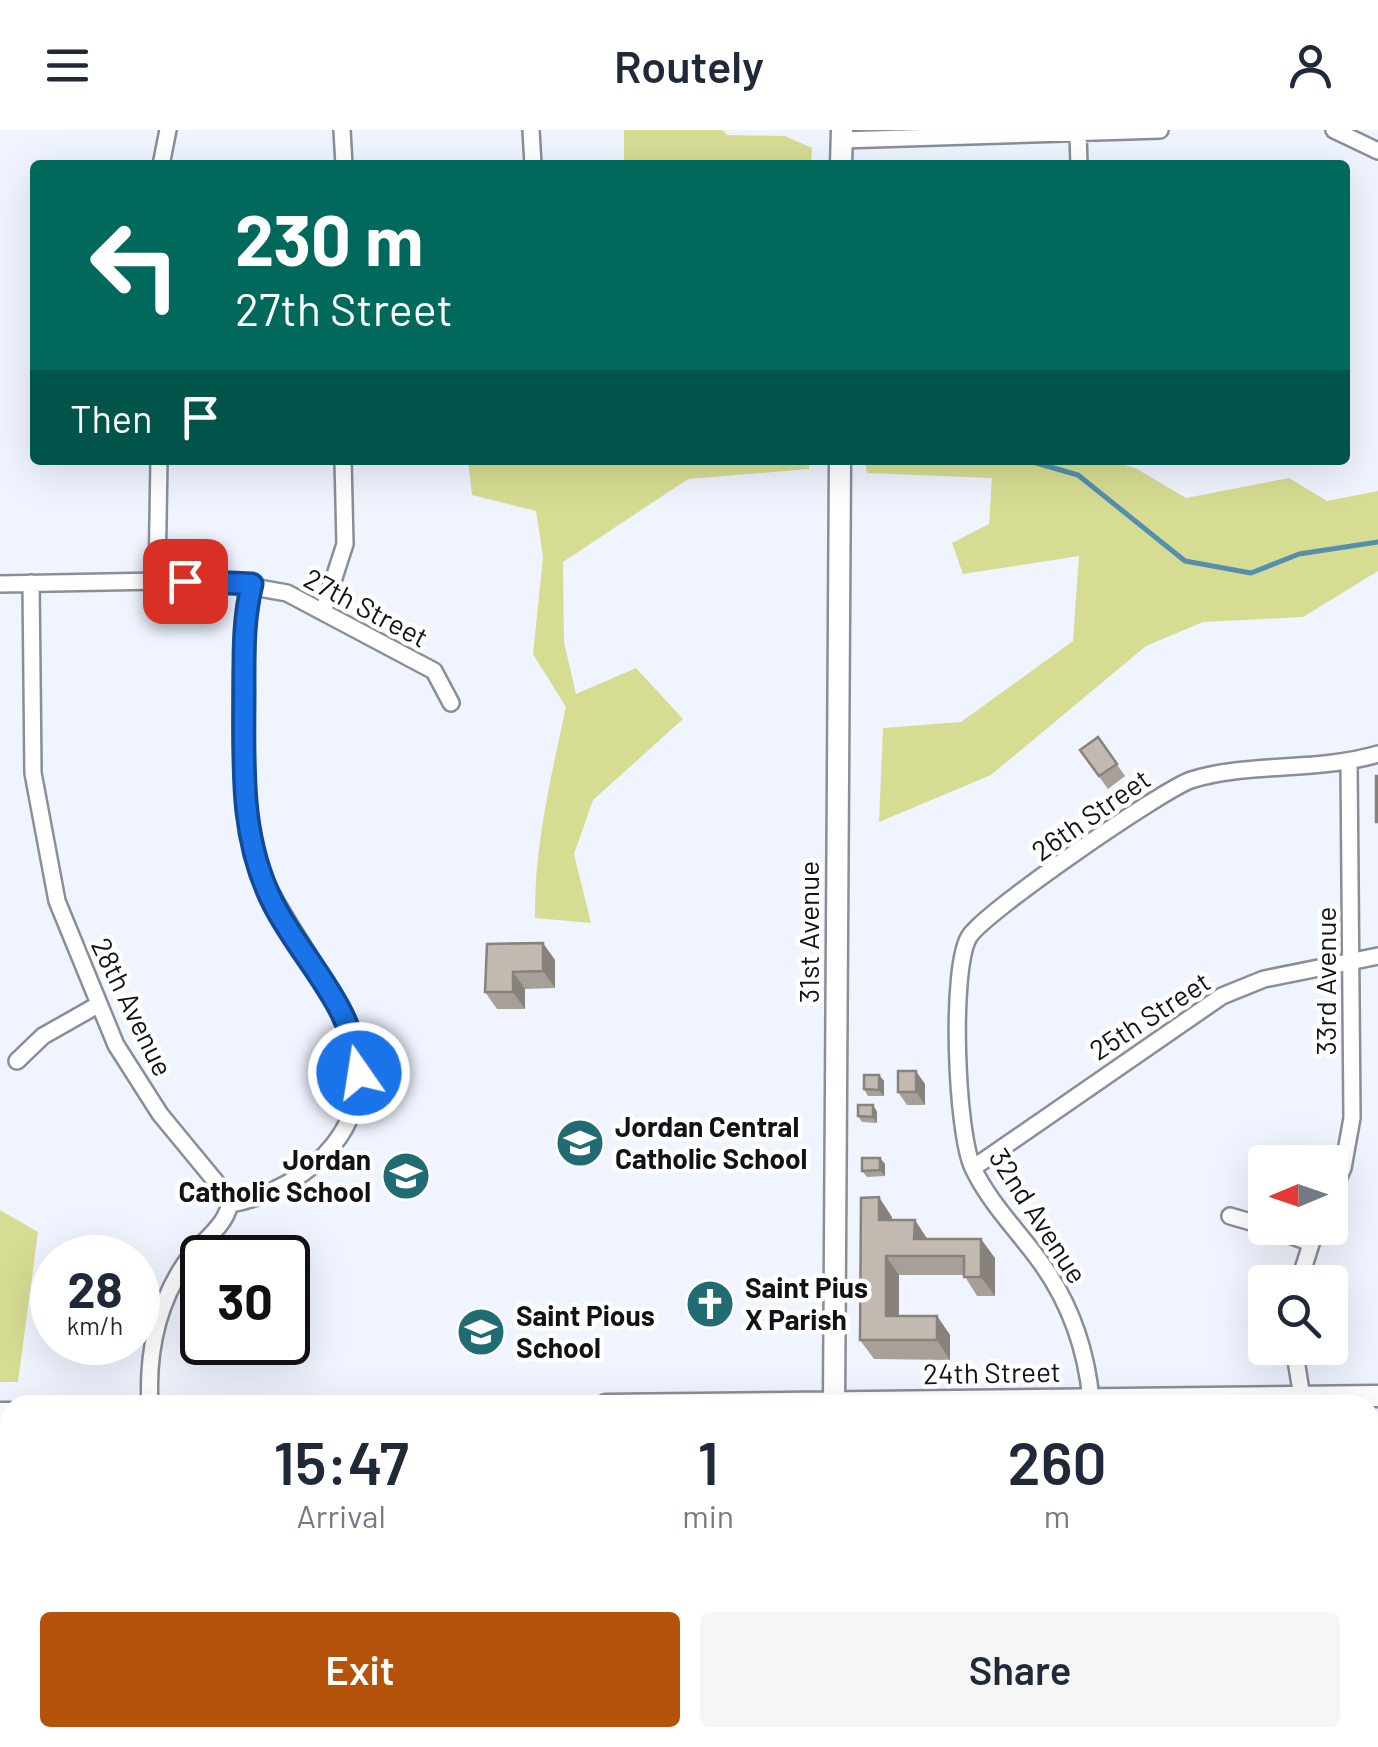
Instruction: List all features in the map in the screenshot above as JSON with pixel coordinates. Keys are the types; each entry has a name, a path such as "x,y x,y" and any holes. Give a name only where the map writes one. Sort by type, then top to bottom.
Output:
{"street":[{"path":"161,160 168,130"},
{"path":"342,130 344,160"},
{"path":"532,130 533,160"},
{"path":"842,135 1160,130"},
{"path":"1334,130 1378,150"},
{"path":"1078,133 1079,160"},
{"path":"158,582 159,465"},
{"path":"323,612 345,544 342,465"},
{"name":"31st Avenue","path":"834,1395 840,465"},
{"name":"28th Avenue","path":"31,583 36,796 57,902 96,1006 160,1114 226,1192 230,1204"},
{"name":"27th Street","path":"0,584 252,584 287,593 434,671 451,704"},
{"path":"150,1395 151,1348 164,1303 185,1264 224,1220 230,1204 290,1181 327,1153 349,1124 359,1086 358,1055 348,1025 272,901 248,826 243,766 244,613 252,584"},
{"name":"26th Street","path":"968,938 990,916 1172,789 1213,776 1348,762 1378,754"},
{"name":"33rd Avenue","path":"1347,1145 1352,1118 1348,762"},
{"name":"32nd Avenue","path":"968,938 960,976 960,1122 973,1168 1067,1306 1085,1354 1090,1395"},
{"name":"25th Street","path":"973,1168 1212,1002 1264,979 1378,956"},
{"path":"17,1061 43,1036 96,1006"},
{"path":"1230,1216 1248,1221"},
{"path":"1297,1365 1302,1395"}],"green space":[{"path":"624,130 723,130 727,135 785,136 812,148 811,160 624,160"},
{"path":"468,465 809,465 809,469 688,479 563,562 564,642 576,694 636,668 683,719 593,800 574,854 591,923 535,918 540,838 566,707 533,654 543,557 536,511 472,495"},
{"path":"866,465 1125,465 1186,498 1289,478 1327,501 1378,491 1378,571 1303,617 1203,622 1146,646 991,775 879,822 883,728 961,722 1073,641 1079,556 963,574 952,543 989,524 992,478 867,473"},
{"path":"0,1210 38,1232 30,1235 30,1292 18,1382 0,1382"}],"building":[{"path":"1098,737 1117,764 1099,776 1080,750"},
{"path":"1378,776 1378,822 1376,822"},
{"path":"543,943 543,971 513,972 513,992 485,992 487,944"},
{"path":"898,1071 916,1071 916,1092 898,1092"},
{"path":"864,1075 879,1075 879,1090 864,1089"},
{"path":"858,1105 873,1105 873,1117 858,1116"},
{"path":"862,1158 880,1158 880,1170 862,1171"},
{"path":"879,1197 879,1220 915,1220 914,1239 981,1239 981,1277 964,1277 964,1256 886,1256 886,1316 937,1316 937,1340 860,1340 861,1198"}],"waterway":[{"path":"1043,465 1078,475 1185,561 1251,573 1299,554 1378,542"}],"place":[{"name":"Jordan Central Catholic School","path":"580,1143"},
{"name":"Jordan Catholic School","path":"406,1176"},
{"name":"Saint Pius X Parish","path":"710,1304"},
{"name":"Saint Pious School","path":"481,1332"}],"route":[{"path":"185,581 252,584 244,613 243,766 248,826 272,901 348,1025 358,1055 359,1073"}]}
